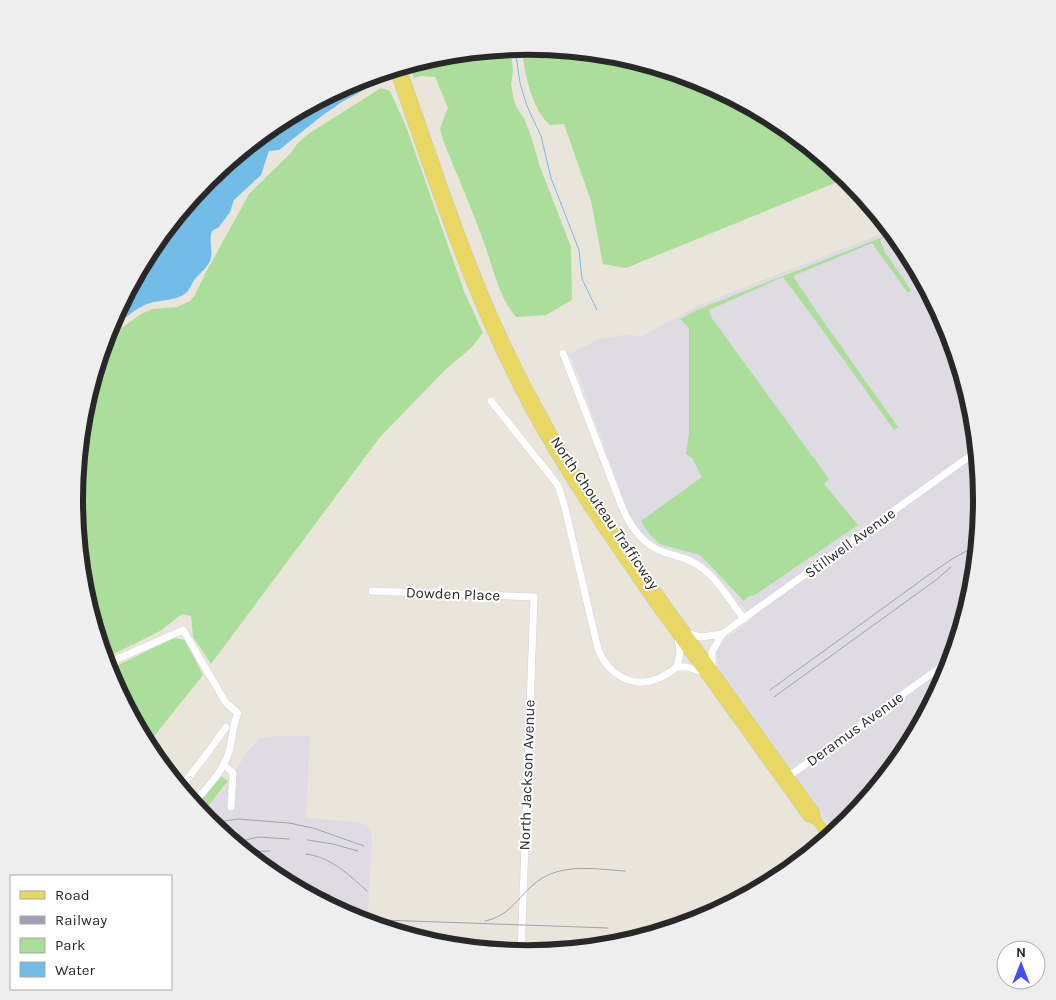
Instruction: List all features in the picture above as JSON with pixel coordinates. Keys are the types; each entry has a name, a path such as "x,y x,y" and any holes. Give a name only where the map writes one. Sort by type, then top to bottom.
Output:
{"main road":[{"name":"North Chouteau Trafficway","path":"403,73 470,261 528,397 602,515 712,666 786,779 808,817 816,820 825,832"},
{"name":"North Chouteau Trafficway","path":"396,75 464,266 487,322 528,397 564,469 586,504 703,672 786,779"}],"street":[{"name":"North Chouteau Trafficway","path":"563,353 622,508 632,528 654,548 690,560 702,567 715,580 744,619"},
{"name":"North Chouteau Trafficway","path":"491,401 559,488 598,649 606,666 618,677 626,680 647,682 663,676 677,667"},
{"name":"Stillwell Avenue","path":"689,634 701,637 722,634 970,456"},
{"name":"Dowden Place","path":"372,591 534,597"},
{"name":"North Jackson Avenue","path":"521,945 534,597"},
{"path":"114,661 183,630 226,703 238,713 224,765 198,798"},
{"path":"712,666 712,652 722,634"},
{"path":"677,635 680,652 677,667 687,667 703,672"},
{"name":"Deramus Avenue","path":"786,779 940,668"},
{"path":"184,782 226,726"},
{"path":"224,765 233,773 231,807"}],"shaded area":[{"path":"884,233 898,253 927,303 939,330 958,385 969,442 973,500 969,558 958,615 939,670 913,723 881,771 831,826 719,668 717,651 721,643 752,619 714,572 704,564 686,554 659,546 647,539 638,529 629,513 570,354 599,339 624,335 643,336 697,306"},
{"path":"310,736 306,818 358,822 369,826 372,838 368,912 366,914 331,899 281,870 235,835 207,808 224,788 248,751 260,738"}],"green space":[{"path":"523,55 557,56 615,64 671,79 725,101 775,130 799,147 839,181 626,268 603,264 591,201 564,124 550,125 543,118 533,100"},
{"path":"511,56 513,70 511,85 514,100 524,118 539,164 571,247 572,300 546,315 516,317 510,309 496,280 474,215 443,140 440,128 448,108 435,77 421,76 414,78 411,71 413,70 470,59"},
{"path":"381,88 390,91 407,129 464,291 483,333 471,348 447,368 380,437 211,664 193,637 191,616 182,614 160,631 112,655 98,615 92,587 84,529 83,500 87,442 92,413 98,385 116,332 141,314 153,309 177,307 190,301 249,194 308,134"},
{"path":"886,236 887,237 880,240 885,252 911,290 908,293 872,243 793,276 898,427 894,430 783,277 709,310 711,317 829,479 824,484 858,525 744,601 700,555 660,544 650,535 641,521 702,477 692,458 686,454 689,432 689,328 680,319 699,309"},
{"path":"174,638 185,640 203,675 153,738 129,697 116,666"},
{"path":"222,777 228,781 207,808 200,800 217,779"}],"water":[{"path":"382,80 342,102 279,150 269,151 261,175 234,200 230,212 219,227 212,231 210,261 187,292 173,299 147,304 135,310 120,323 143,277 158,253 175,229 213,185 257,147 281,130 331,101"}],"waterway":[{"path":"516,55 520,83 527,106 541,136 551,178 579,250 582,279 597,310"}],"railway":[{"path":"770,690 930,574 970,549"},
{"path":"774,697 936,580 951,567"},
{"path":"221,822 238,819 289,823 313,828 364,846"},
{"path":"242,841 258,837 289,839"},
{"path":"308,840 358,851"},
{"path":"255,852 270,851"},
{"path":"306,854 332,863 367,891"},
{"path":"485,921 493,919 512,907 533,885 553,873 588,868 625,871"},
{"path":"311,888 330,895"},
{"path":"382,920 608,928"}]}
